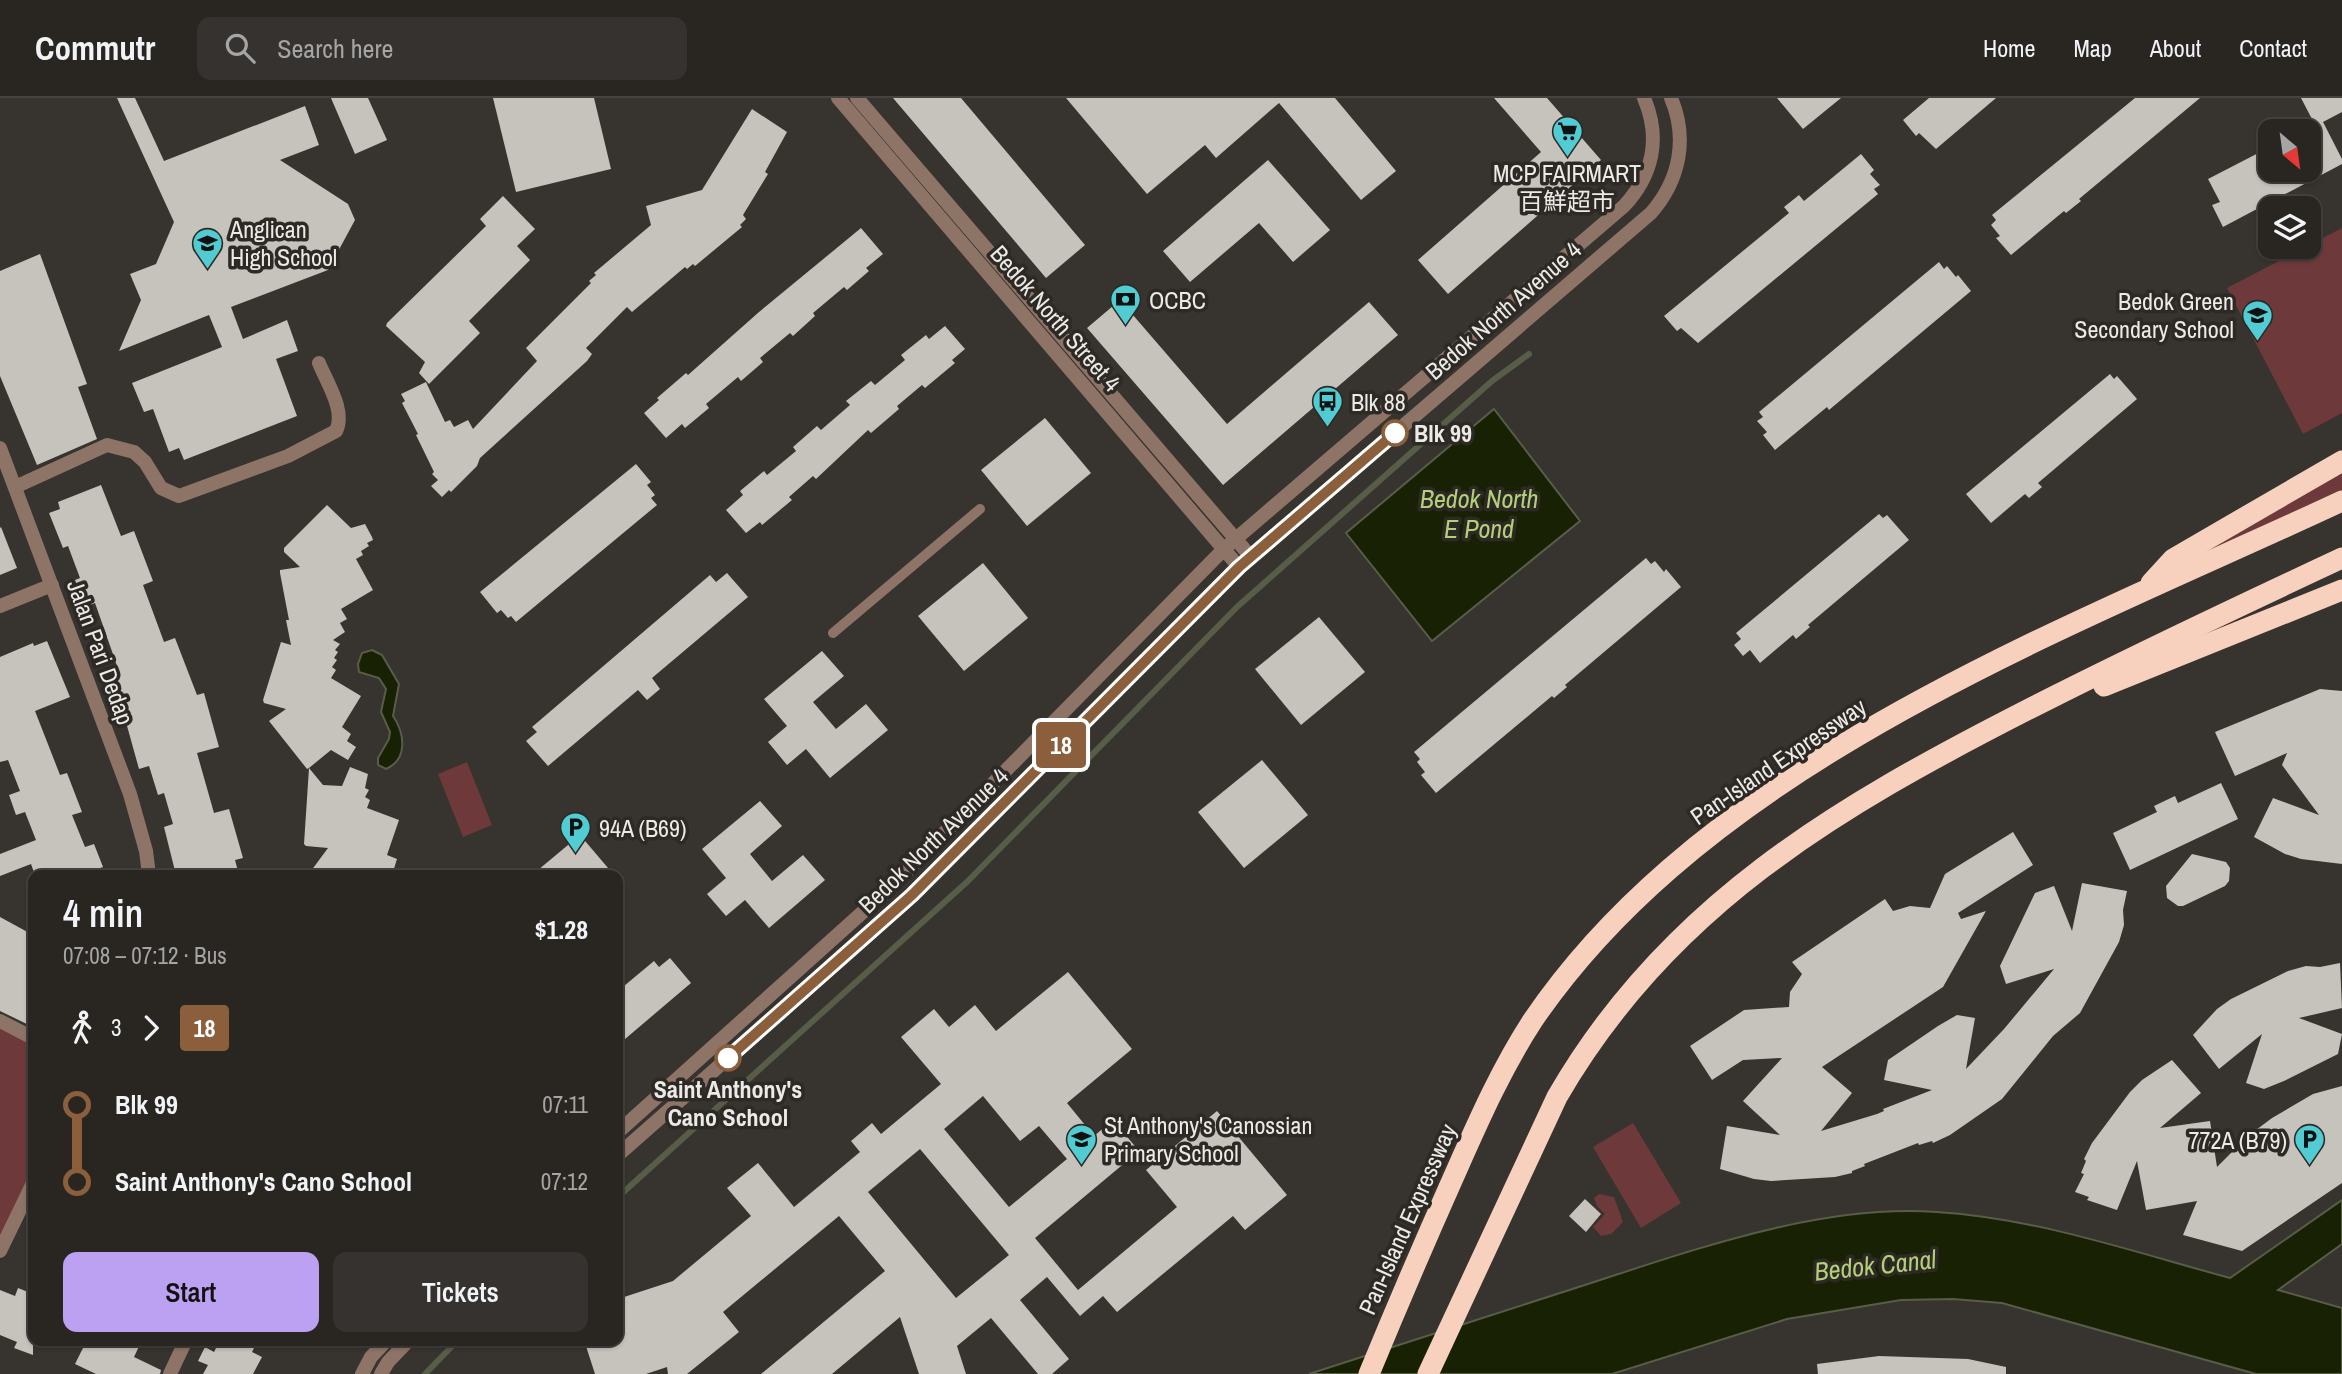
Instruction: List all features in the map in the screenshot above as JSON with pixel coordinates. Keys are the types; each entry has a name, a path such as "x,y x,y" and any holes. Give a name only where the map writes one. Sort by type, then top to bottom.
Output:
{"highway":[{"path":"2144,590 2173,559 2342,461"},
{"name":"Pan-Island Expressway","path":"1369,1374 1487,1102 1511,1056 1566,977 1604,933 1652,886 1698,845 1748,808 1843,745 1934,694 2144,590 2342,501"},
{"path":"1428,1374 1557,1097 1578,1060 1641,978 1695,922 1780,853 1867,797 1967,741 2108,669 2342,558"},
{"path":"1967,741 2342,590"}],"street":[{"name":"Bedok North Street 4","path":"838,98 1229,544 1251,557"},
{"name":"Bedok North Street 4","path":"857,98 1229,544 1239,567"},
{"name":"Bedok North Avenue 4","path":"623,1128 894,884 1229,544 1634,196 1648,170 1654,142 1650,113 1644,98"},
{"name":"Bedok North Avenue 4","path":"623,1151 905,902 1239,567 1651,213 1667,192 1679,159 1679,125 1671,98"},
{"path":"15,487 107,445 134,452 145,462 161,488 179,496 288,456 336,431 339,426 339,414 319,363"},
{"name":"Jalan Pari Dedap","path":"0,447 130,794 146,851 148,870"},
{"path":"0,606 52,585"},
{"path":"0,1021 28,1035"},
{"path":"0,1251 28,1193"},
{"path":"170,1374 183,1346"},
{"path":"362,1374 371,1357 381,1346"},
{"path":"381,1374 403,1346"}],"lane":[{"path":"833,633 980,509"}],"shaded area":[{"path":"2342,228 2342,413 2303,434 2227,288 2283,259 2321,259 2321,239"},
{"path":"2342,462 2342,499 2148,587"},
{"path":"467,762 492,825 463,837 438,774"},
{"path":"0,1021 28,1035 28,1192 0,1241"},
{"path":"1633,1123 1681,1203 1641,1228 1593,1147"},
{"path":"1599,1194 1614,1197 1623,1222 1611,1234 1601,1236 1593,1227 1605,1214 1594,1198"}],"water":[{"name":"Bedok North E Pond","path":"1494,409 1580,521 1432,641 1346,533"},
{"path":"372,650 382,655 399,684 393,716 402,737 401,752 393,765 386,769 378,765 378,758 390,732 381,712 386,689 379,678 359,672 358,664 362,653"},
{"name":"Bedok Canal","path":"2342,1200 2342,1244 2278,1290 2342,1308 2342,1374 2256,1374 2002,1303 1953,1299 1901,1300 1787,1319 1612,1374 1309,1374 1674,1256 1761,1231 1805,1222 1893,1211 1973,1215 2048,1229 2230,1278"}],"building":[{"path":"117,98 135,98 164,161 305,106 319,145 280,160 348,204 355,220 328,270 231,307 243,339 287,320 298,351 276,359 297,416 184,460 179,448 169,452 153,409 144,412 132,383 222,347 209,315 119,351 141,300 130,274 156,264 174,222"},
{"path":"331,98 368,98 387,140 355,154"},
{"path":"493,98 594,98 611,169 516,192"},
{"path":"893,98 961,98 1085,245 1046,278"},
{"path":"1066,98 1335,98 1396,171 1361,200 1279,103 1216,158 1205,145 1147,194"},
{"path":"1494,98 1547,98 1601,160 1448,294 1418,260 1541,152"},
{"path":"1777,98 1841,98 1803,129"},
{"path":"1929,98 1996,98 1936,149 1919,133 1916,136 1903,120"},
{"path":"2135,98 2200,98 2079,199 2081,201 2066,213 2064,211 2011,255 1996,238 2000,236 1991,225 1996,220 1992,215"},
{"path":"2301,98 2342,98 2342,112 2323,122 2342,164 2321,175 2321,119 2312,119"},
{"path":"752,109 787,132 765,172 768,174 743,215 746,219 740,225 742,227 695,266 693,264 687,269 685,267 632,312 627,307 586,348 592,354 587,361 480,458 477,466 451,492 449,490 442,497 431,486 438,480 432,474 434,472 402,403 405,401 401,394 426,382 445,422 450,420 454,427 468,420 473,429 537,361 526,348 591,283 589,281 596,275 594,273 651,225 646,206 702,190"},
{"path":"2258,153 2258,182 2308,182 2282,196 2258,196 2258,208 2223,227 2212,205 2220,202 2208,179"},
{"path":"1861,154 1874,170 1870,174 1880,185 1874,189 1878,194 1698,343 1681,328 1677,331 1664,316 1789,213 1784,207 1799,195 1804,201"},
{"path":"1268,160 1330,230 1293,262 1259,223 1190,282 1163,251"},
{"path":"503,196 535,229 517,246 530,260 469,321 480,333 429,384 419,373 425,362 386,326 387,323 486,226 480,219"},
{"path":"861,228 883,254 866,268 869,271 847,290 844,287 813,313 815,316 793,336 790,333 760,358 763,362 741,381 738,377 706,404 709,408 685,428 682,424 666,438 644,413 659,400 657,398 686,373 688,375"},
{"path":"40,254 87,384 78,387 97,439 37,465 0,376 0,271"},
{"path":"1939,262 1944,269 1947,266 1956,277 1958,275 1971,291 1829,410 1827,407 1775,450 1763,435 1767,432 1757,421 1763,417 1759,412"},
{"path":"1120,300 1227,424 1369,302 1398,335 1223,485 1087,328"},
{"path":"945,326 965,349 952,360 955,363 925,388 922,385 871,433 868,430 816,479 813,476 789,497 792,500 762,525 760,522 746,533 726,510 743,495 740,491 764,471 767,475 796,451 793,447 817,426 821,430 850,405 846,401 871,381 875,385 905,360 901,355 926,335 929,339"},
{"path":"2110,374 2114,379 2117,376 2137,399 2038,483 2042,487 2029,498 2025,494 1991,523 1966,494"},
{"path":"1045,418 1091,473 1027,526 981,470"},
{"path":"636,464 651,482 647,485 655,495 651,498 657,505 516,622 501,610 497,613 480,592"},
{"path":"101,485 121,536 134,531 153,581 143,585 164,642 175,638 197,695 204,693 219,747 197,753 214,813 229,809 243,858 235,860 238,870 175,870 164,827 173,824 164,793 158,795 149,766 139,769 124,715 127,714 112,675 119,673 95,603 85,607 75,580 80,578 68,546 63,548 49,513 60,509 58,502"},
{"path":"327,505 351,528 365,524 373,540 361,551 363,555 356,559 373,590 341,609 347,619 340,623 345,632 333,640 340,644 335,650 338,652 334,658 337,660 332,667 336,670 331,678 361,696 342,727 351,734 347,741 356,747 348,760 331,750 307,769 269,721 286,709 264,703 263,700 281,642 291,645 280,570 300,567 284,552 284,548"},
{"path":"1879,514 1883,518 1887,515 1909,540 1808,625 1810,627 1796,639 1793,635 1760,663 1750,650 1743,656 1734,645 1741,639 1736,633"},
{"path":"0,528 17,568 0,575"},
{"path":"1646,558 1651,564 1655,561 1664,572 1666,569 1681,587 1565,685 1567,687 1554,698 1552,696 1436,793 1421,775 1425,772 1417,762 1420,759 1414,752"},
{"path":"983,563 1028,618 964,671 918,616"},
{"path":"727,573 748,597 652,678 660,689 647,700 638,690 548,766 526,741 537,732 532,727 710,575 716,582"},
{"path":"1319,617 1365,672 1301,725 1255,669"},
{"path":"47,641 70,697 35,711 60,775 67,773 82,812 72,815 85,847 94,844 103,867 95,870 33,870 31,864 0,876 0,854 36,840 25,812 16,815 9,795 20,791 8,760 0,762 0,657 33,643 34,646"},
{"path":"822,651 844,676 813,702 836,729 866,704 888,730 830,778 806,749 787,765 768,742 787,726 764,699"},
{"path":"2320,689 2342,691 2342,864 2301,859 2285,854 2254,837 2273,798 2319,815 2282,765 2287,753 2235,776 2215,732"},
{"path":"1262,760 1308,815 1244,868 1198,812"},
{"path":"350,767 368,774 365,788 369,790 365,797 370,800 367,808 399,820 387,855 397,859 394,870 312,870 328,848 304,844 309,768 323,785 342,786"},
{"path":"2221,783 2238,819 2130,870 2113,833 2157,812 2154,806 2175,796 2178,803"},
{"path":"760,801 782,826 750,854 772,881 803,855 825,880 769,928 745,900 726,916 707,894 726,878 702,849"},
{"path":"2013,832 2033,865 1958,913 1961,919 1986,911 1943,987 1822,1067 1852,1093 1821,1131 1877,1114 1884,1111 1883,1109 1932,1090 1884,1080 1888,1060 1957,1015 1975,1018 1966,1069 2004,1029 2054,969 2006,984 2000,966 2035,893 2054,886 2072,931 2082,883 2127,891 2123,910 2124,925 2119,942 2080,1013 2053,1036 2002,1099 1950,1135 1933,1143 1918,1143 1864,1164 1865,1166 1852,1173 1835,1177 1771,1181 1720,1169 1727,1126 1780,1135 1743,1101 1782,1058 1743,1060 1712,1080 1690,1046 1744,1010 1789,1007 1790,992 1802,974 1792,962 1885,899 1893,911 1910,906 1930,908 1945,874"},
{"name":"94A (B69)","path":"580,835 610,870 538,870"},
{"path":"2192,854 2226,862 2230,868 2229,881 2225,886 2178,906 2167,898 2166,886"},
{"path":"0,917 28,932 28,1025 0,1011"},
{"path":"670,958 691,983 623,1041 623,987 654,961 659,967"},
{"path":"2340,963 2342,1008 2299,1018 2342,1034 2338,1054 2284,1081 2264,1089 2246,1083 2262,1034 2219,1069 2193,1035 2217,1009 2231,999 2288,971 2306,966 2320,967"},
{"path":"1068,972 1132,1049 1067,1103 1094,1136 1113,1120 1139,1151 1035,1238 1078,1290 1177,1207 1146,1170 1217,1111 1287,1195 1245,1230 1233,1216 1117,1312 1103,1296 1080,1316 1047,1277 1020,1300 1069,1359 1052,1374 1038,1374 991,1318 957,1346 966,1374 919,1374 900,1317 832,1374 761,1374 885,1271 839,1216 723,1312 739,1332 687,1374 668,1374 667,1367 646,1374 595,1374 586,1346 623,1346 623,1297 673,1281 751,1216 727,1188 758,1163 794,1207 860,1152 851,1141 872,1123 881,1134 941,1084 901,1037 934,1009 949,1027 975,1005 996,1031","holes":["983,1096 1020,1141 1039,1126 1067,1159 1009,1207 944,1129","920,1149 1009,1255 956,1298 868,1192"]},
{"path":"2172,1060 2201,1093 2160,1128 2210,1121 2217,1167 2248,1136 2272,1118 2313,1094 2342,1086 2342,1183 2242,1251 2183,1235 2197,1201 2146,1210 2137,1161 2117,1210 2087,1200 2089,1197 2075,1192 2084,1174 2081,1173 2086,1161 2084,1159 2092,1143 2130,1092 2142,1080"},
{"path":"1585,1199 1601,1214 1586,1232 1569,1216"},
{"path":"18,1288 28,1292 28,1346 33,1346 33,1355 14,1348 17,1342 0,1335 0,1290 15,1296"},
{"path":"84,1346 139,1346 134,1357 161,1370 160,1374 96,1374 75,1364"},
{"path":"217,1346 255,1346 252,1352 262,1357 253,1374 203,1374 208,1365 198,1361 205,1347 214,1352"},
{"path":"1879,1356 1968,1359 2006,1367 2006,1374 1818,1374 1817,1364"}],"waterway":[{"path":"623,1192 968,881 1237,607 1492,381 1529,354"},
{"path":"425,1374 452,1346"}],"bus line":[{"name":"18","path":"728,1058 912,895 1239,567 1395,433"}],"place":[{"name":"MCP FAIRMART 百鮮超市","path":"1567,158"},
{"name":"Anglican High School","path":"207,270"},
{"name":"OCBC","path":"1126,327"},
{"name":"Bedok Green Secondary School","path":"2257,342"},
{"name":"Blk 88","path":"1328,429"},
{"name":"Blk 99","path":"1395,433"},
{"name":"94A (B69)","path":"576,855"},
{"name":"Saint Anthony's Cano School","path":"728,1058"},
{"name":"St Anthony's Canossian Primary School","path":"1081,1166"},
{"name":"772A (B79)","path":"2310,1167"}]}
